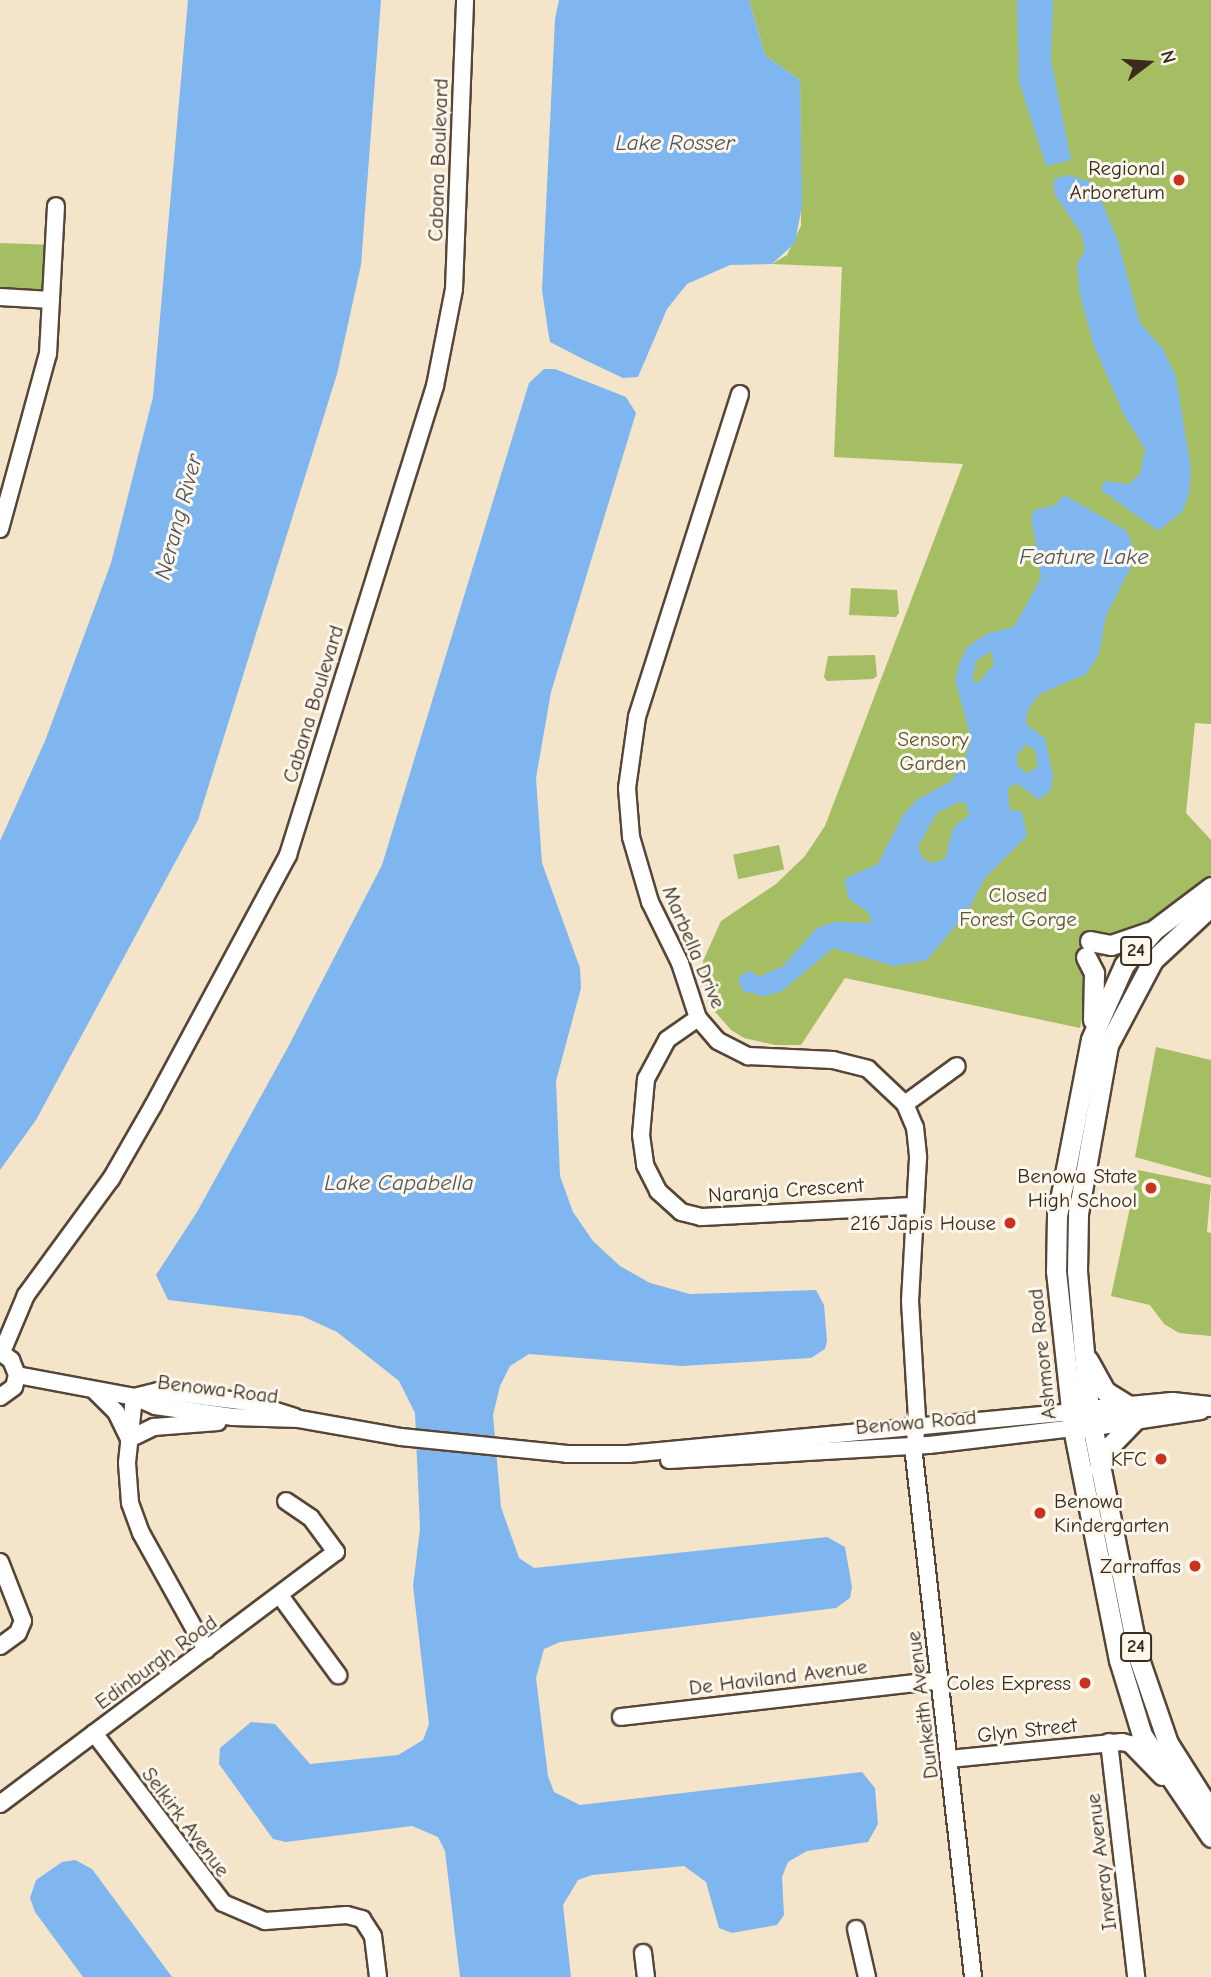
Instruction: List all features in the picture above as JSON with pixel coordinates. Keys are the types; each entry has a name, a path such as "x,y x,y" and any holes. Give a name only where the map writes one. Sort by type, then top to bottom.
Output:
{"main road":[{"name":"Ashmore Road","path":"1211,887 1154,930 1124,965 1091,1039 1057,1216 1059,1307 1082,1419 1117,1650 1142,1735 1181,1798 1211,1837"},
{"name":"Ashmore Road","path":"1211,906 1153,960 1108,1045 1078,1214 1082,1419 1099,1468 1151,1703 1180,1765 1211,1811"},
{"path":"1091,1039 1094,973 1088,949 1132,941 1154,930"},
{"path":"1082,1346 1105,1391 1131,1413 1107,1449 1099,1468"},
{"name":"Benowa Road","path":"1082,1419 1131,1413 1189,1413 1208,1406"}],"street":[{"name":"Cabana Boulevard","path":"1,1352 26,1295 111,1179 288,855 435,386 454,289 465,0"},
{"path":"0,529 5,490 44,375 57,206"},
{"path":"0,298 51,300"},
{"name":"Marbella Drive","path":"740,394 637,717 627,788 631,837 650,902 680,963 698,1018 718,1041 747,1056 833,1060 867,1069 905,1104 915,1127 918,1158 913,1206 910,1301 915,1427"},
{"name":"Naranja Crescent","path":"698,1018 667,1040 646,1079 642,1121 645,1165 658,1191 681,1212 701,1217 864,1205 913,1206"},
{"path":"905,1104 957,1066"},
{"path":"0,1397 14,1387 17,1375 11,1360 1,1352"},
{"name":"Benowa Road","path":"17,1375 134,1397 155,1406 233,1417 299,1419 401,1437 503,1448 628,1454 667,1460 914,1446 1082,1419"},
{"path":"93,1389 116,1412 129,1439"},
{"name":"Benowa Road","path":"134,1397 158,1391 248,1402 299,1419"},
{"path":"134,1397 126,1474 133,1514 206,1650"},
{"path":"129,1439 154,1427 233,1417"},
{"name":"Benowa Road","path":"628,1454 915,1427 1082,1419"},
{"name":"Dunkeith Avenue","path":"915,1427 914,1446 973,1977"},
{"name":"Edinburgh Road","path":"0,1804 281,1597 336,1552 311,1518 286,1501"},
{"path":"0,1563 23,1621 18,1633 0,1646"},
{"path":"281,1597 338,1675"},
{"name":"De Haviland Avenue","path":"621,1717 940,1680"},
{"name":"Glyn Street","path":"1109,1742 1124,1733 1133,1706"},
{"name":"Selkirk Avenue","path":"94,1733 217,1898 236,1912 265,1922 347,1915 362,1919 373,1936 378,1977"},
{"name":"Glyn Street","path":"949,1759 1109,1742 1130,1744 1181,1798"},
{"name":"Inveray Avenue","path":"1109,1742 1136,1977"},
{"path":"856,1929 867,1977"},
{"path":"643,1953 646,1977"}],"green space":[{"path":"749,0 1211,0 1211,724 1195,723 1186,813 1211,840 1211,880 1133,935 1129,929 1117,947 1095,961 1080,1028 845,978 801,1045 775,1045 744,1038 731,1030 710,1006 705,993 703,961 721,921 776,884 805,856 825,826 963,464 834,457 842,267 772,264 787,255 801,226 800,80 765,55"},
{"path":"0,243 48,245 46,290 0,288"},
{"path":"851,588 897,590 899,613 896,617 849,615"},
{"path":"875,655 877,676 873,679 827,681 824,677 828,656"},
{"path":"779,845 784,869 738,879 733,855"},
{"path":"1156,1047 1211,1060 1211,1178 1135,1157"},
{"path":"1138,1170 1211,1185 1207,1232 1211,1233 1211,1336 1179,1333 1164,1324 1150,1305 1111,1296"}],"water":[{"name":"Nerang River","path":"188,0 381,0 361,265 337,374 198,820 36,1120 0,1170 0,841 45,741 111,563 153,397"},
{"name":"Lake Rosser","path":"559,0 749,0 765,55 800,80 802,206 795,243 772,264 730,265 687,284 667,309 638,377 623,378 550,342 542,290 555,19"},
{"path":"1017,0 1053,0 1051,60 1071,160 1046,166 1019,82"},
{"path":"1068,175 1094,183 1118,241 1140,323 1163,349 1176,377 1191,469 1189,493 1183,511 1158,531 1101,490 1104,481 1129,484 1140,474 1145,449 1124,415 1094,346 1080,295 1077,264 1085,250 1082,235 1054,193 1054,179"},
{"name":"Lake Capabella","path":"544,369 555,369 626,397 636,413 551,692 536,778 542,863 580,968 581,988 556,1081 560,1176 573,1212 593,1241 620,1266 650,1283 690,1294 816,1290 824,1305 827,1341 825,1349 811,1358 682,1366 529,1354 510,1366 500,1386 493,1415 501,1507 519,1558 534,1568 827,1537 845,1547 852,1587 850,1598 836,1608 560,1642 544,1649 536,1678 548,1776 554,1792 580,1805 862,1772 875,1788 878,1824 868,1842 807,1851 788,1862 782,1877 784,1915 777,1925 732,1933 719,1928 706,1882 684,1866 592,1875 578,1880 563,1905 571,1977 460,1977 445,1851 438,1837 412,1826 286,1842 273,1839 219,1764 220,1748 251,1722 275,1724 310,1764 398,1755 423,1740 429,1724 413,1586 420,1529 415,1413 399,1381 337,1332 302,1316 168,1300 156,1275 197,1212 287,1049 382,865 529,383"},
{"name":"Feature Lake","path":"1064,495 1127,531 1134,550 1130,569 1106,616 1099,654 1086,674 1040,694 1028,709 1026,724 1045,738 1053,776 1051,790 1039,800 1018,784 1008,787 1009,809 1022,812 1027,836 985,878 967,912 927,960 894,966 833,948 782,991 764,996 743,991 738,980 742,974 751,971 758,977 783,966 817,928 834,922 872,923 869,913 849,899 844,879 878,864 903,815 918,799 950,782 963,765 971,738 955,679 960,662 967,647 988,633 1014,627 1041,578 1031,516 1035,510 1055,505","holes":["991,651 994,664 978,683 972,681 976,661","1027,744 1035,751 1038,766 1027,774 1017,765 1017,754","959,802 965,802 969,815 953,828 945,859 932,863 922,858 918,846 937,813"]},
{"path":"75,1860 92,1869 172,1977 83,1977 35,1912 30,1898 36,1880 62,1862"}],"place":[{"name":"Regional Arboretum","path":"1179,180"},
{"name":"Benowa State High School","path":"1151,1188"},
{"name":"216 Japis House","path":"1010,1223"},
{"name":"KFC","path":"1161,1459"},
{"name":"Benowa Kindergarten","path":"1040,1513"},
{"name":"Zarraffas","path":"1195,1566"},
{"name":"Coles Express","path":"1085,1683"}],"park label":[{"name":"Sensory Garden","path":"933,751"},
{"name":"Closed Forest Gorge","path":"1018,907"}]}
